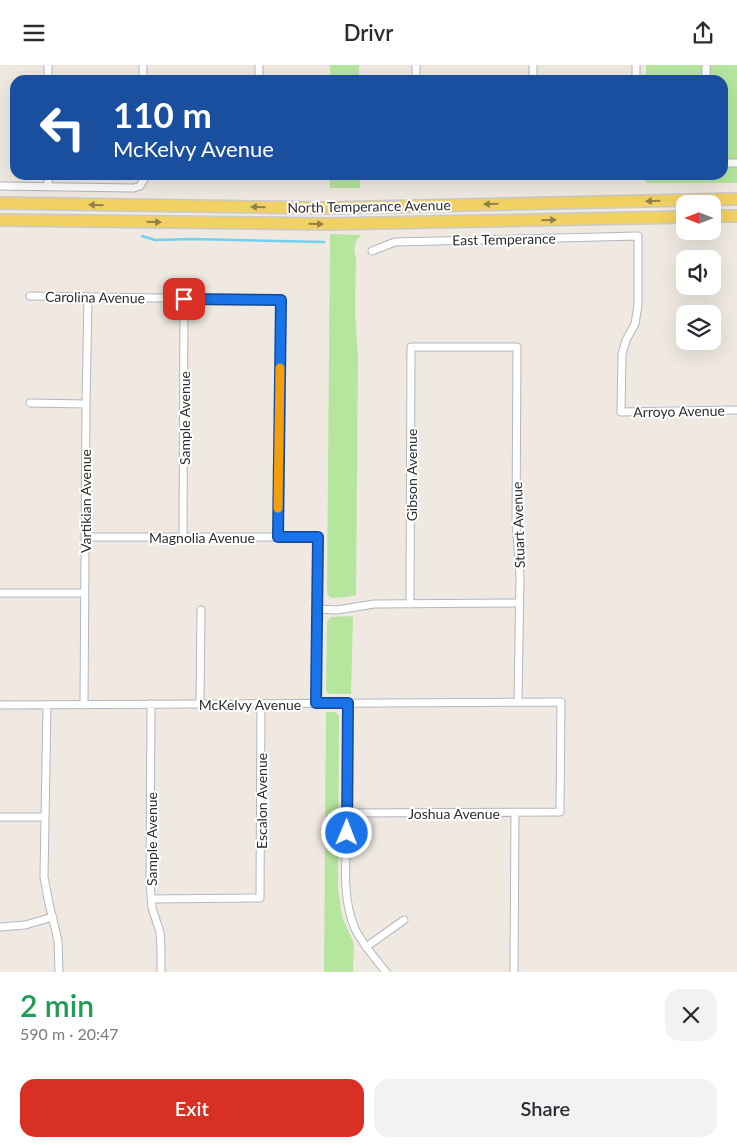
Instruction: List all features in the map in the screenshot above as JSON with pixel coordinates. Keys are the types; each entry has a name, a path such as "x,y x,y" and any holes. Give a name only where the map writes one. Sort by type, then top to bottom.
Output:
{"main road":[{"name":"North Temperance Avenue","path":"0,203 326,208 737,199"},
{"path":"721,217 737,216"},
{"name":"North Temperance Avenue","path":"0,220 328,224 676,217"}],"street":[{"path":"48,180 48,187"},
{"path":"0,186 134,188 140,186 143,180"},
{"name":"East Temperance","path":"372,251 396,242 638,236 638,305 635,324 626,340 622,354 621,412"},
{"name":"Carolina Avenue","path":"30,296 281,300 278,537"},
{"name":"Vartikian Avenue","path":"84,705 88,297"},
{"name":"Sample Avenue","path":"183,537 184,299"},
{"name":"Stuart Avenue","path":"411,347 517,347 516,506 520,576 518,702"},
{"name":"Gibson Avenue","path":"410,604 411,347"},
{"path":"30,403 86,404"},
{"name":"Arroyo Avenue","path":"621,412 737,410"},
{"name":"Magnolia Avenue","path":"85,537 318,537 318,609"},
{"path":"0,593 84,593"},
{"path":"316,703 318,609 336,610 374,605 520,603"},
{"path":"200,610 200,704"},
{"name":"McKelvy Avenue","path":"0,705 561,701 560,812"},
{"path":"348,703 346,891 355,929 366,947 386,972"},
{"name":"Sample Avenue","path":"151,704 151,899 160,932 161,972"},
{"name":"Escalon Avenue","path":"151,899 260,897 261,704"},
{"path":"46,705 44,877 48,904 58,941 58,972"},
{"name":"Joshua Avenue","path":"348,813 560,812"},
{"path":"514,972 515,813"},
{"path":"0,817 44,817"},
{"path":"0,927 25,925 53,917"},
{"path":"366,947 404,920"}],"green space":[{"path":"330,65 359,65 359,75 330,75"},
{"path":"646,65 737,65 737,183 646,183 646,180 728,180 728,75 646,75"},
{"path":"330,180 360,180 360,188 330,188"},
{"path":"330,234 361,235 354,249 356,258 355,311 358,357 356,595 331,598 327,593"},
{"path":"353,616 351,694 330,694 326,691 327,622 331,617"},
{"path":"326,712 336,712 339,716 338,889 342,916 354,944 353,972 324,972"}],"waterway":[{"path":"142,236 155,240 324,242"}],"slow traffic":[{"path":"278,508 280,368"}],"route":[{"path":"184,299 281,300 278,537 318,537 316,703 348,703 347,833"}]}
